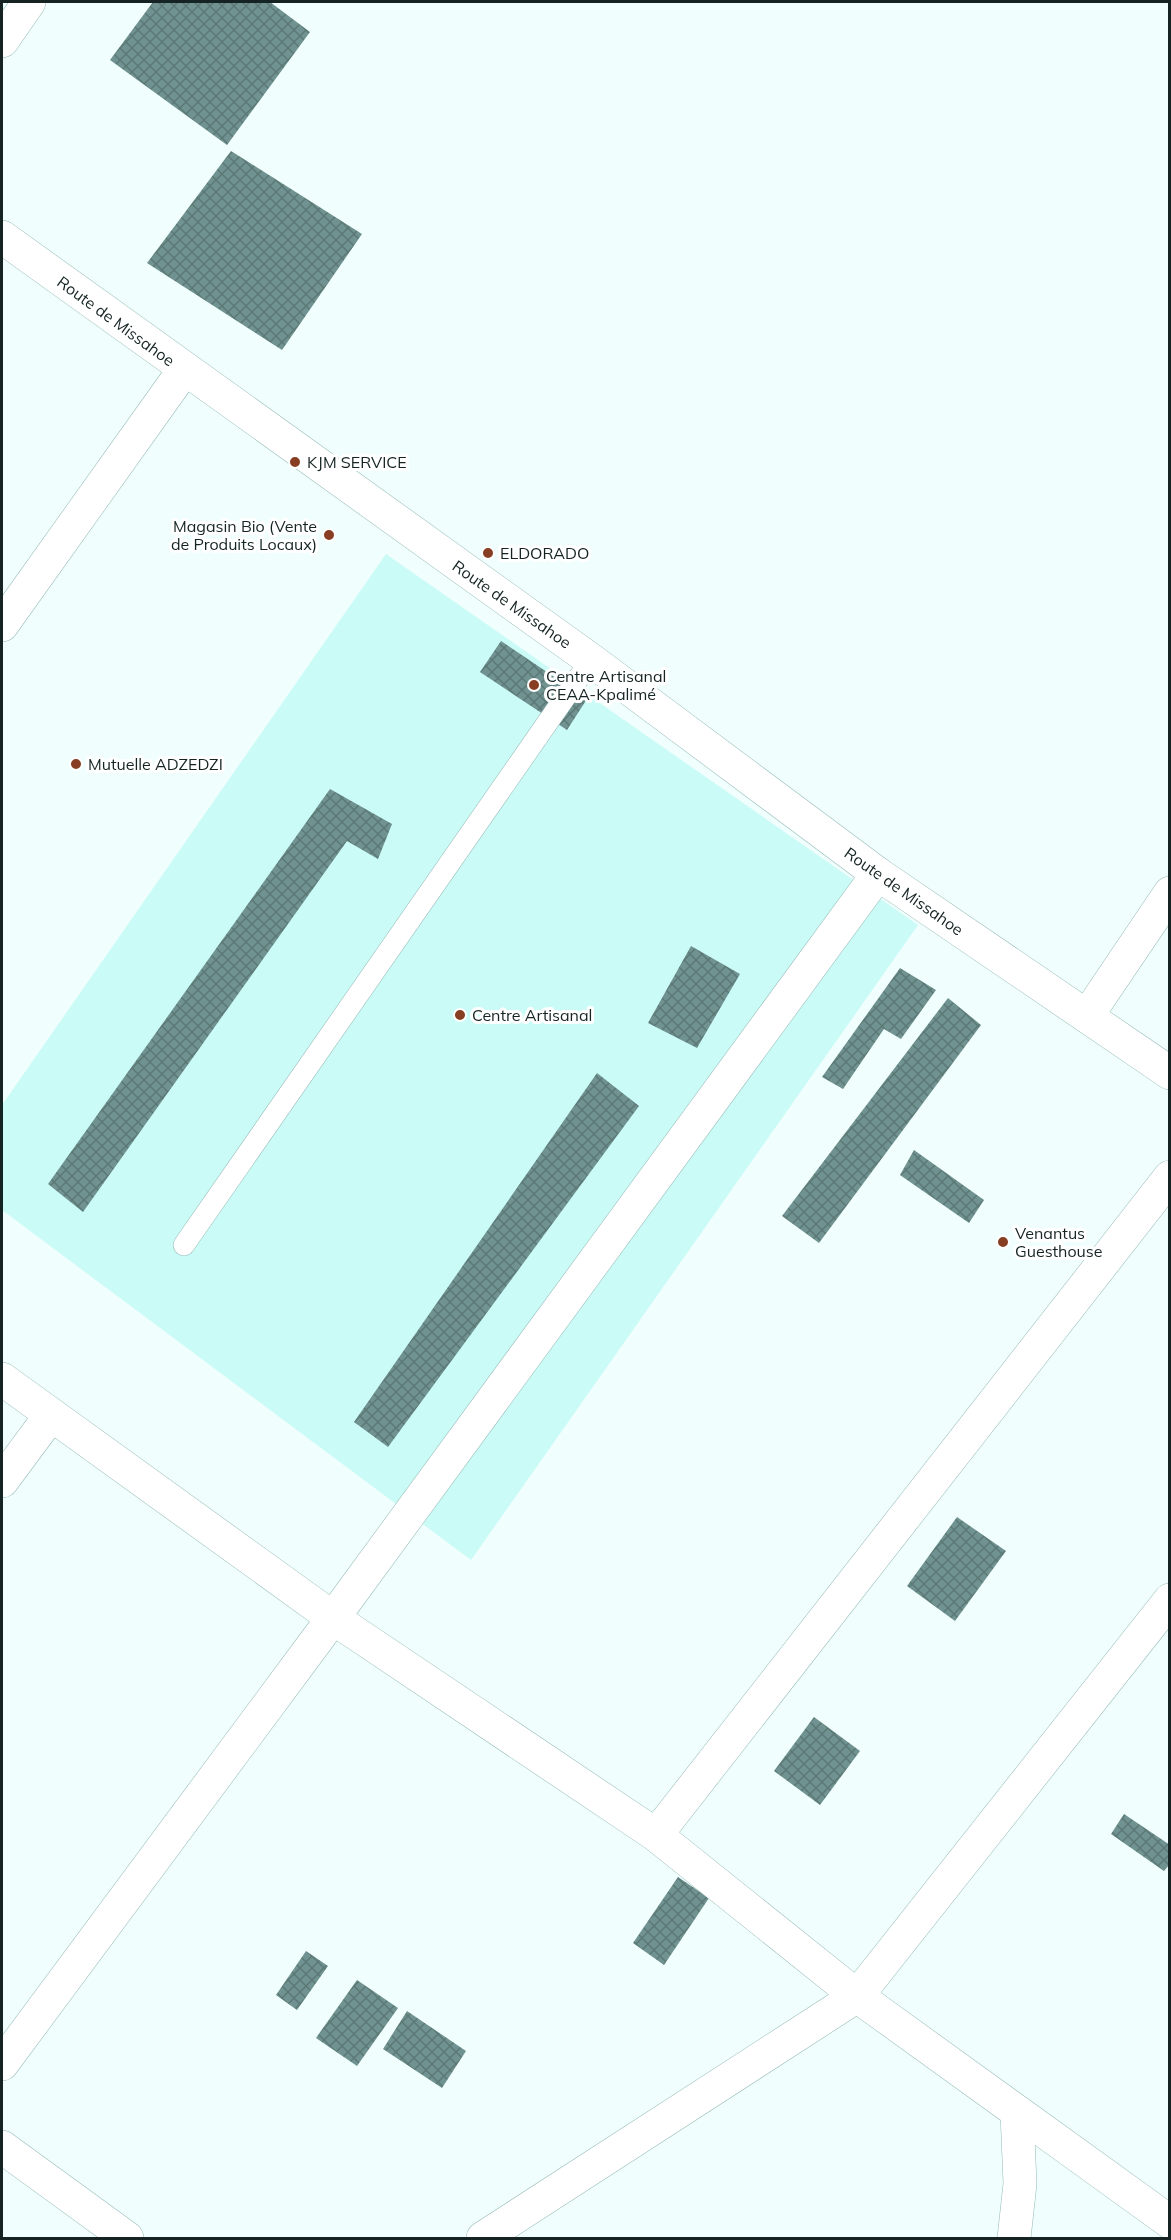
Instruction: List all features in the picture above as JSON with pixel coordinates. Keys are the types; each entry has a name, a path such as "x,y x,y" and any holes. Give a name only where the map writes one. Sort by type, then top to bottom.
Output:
{"street":[{"path":"2,41 29,2"},
{"name":"Route de Missahoe","path":"2,237 184,370 591,660 878,874 1170,1073"},
{"path":"2,625 184,370"},
{"path":"2,2064 333,1618 878,874"},
{"path":"1087,1016 1170,893"},
{"path":"656,1835 1170,1177"},
{"path":"2,1379 333,1618 656,1835 857,1996 1017,2112 1167,2216"},
{"path":"2,1481 51,1415"},
{"path":"483,2238 857,1996 1170,1600"},
{"path":"1014,2238 1020,2184 1017,2112"},
{"path":"2,2147 127,2238"}],"lane":[{"path":"184,1245 591,660"}],"shaded area":[{"name":"Centre Artisanal","path":"386,554 918,925 471,1560 2,1210 2,1105"}],"building":[{"path":"153,2 270,2 310,32 227,145 110,60"},
{"path":"231,151 362,234 282,350 147,263"},
{"name":"Centre Artisanal CEAA-Kpalimé","path":"501,641 587,699 567,730 480,672"},
{"path":"330,789 392,824 378,859 347,841 83,1212 48,1184"},
{"path":"691,946 740,974 697,1048 648,1023"},
{"path":"900,968 936,990 901,1039 884,1029 843,1089 822,1077"},
{"path":"948,998 981,1025 819,1243 782,1216"},
{"path":"597,1073 639,1106 388,1447 354,1422"},
{"path":"914,1150 984,1200 969,1223 900,1175"},
{"path":"957,1517 1006,1551 955,1621 907,1586"},
{"path":"814,1717 860,1751 820,1805 774,1771"},
{"path":"1124,1814 1170,1845 1170,1864 1164,1871 1111,1834"},
{"path":"678,1877 709,1898 664,1965 633,1943"},
{"path":"306,1951 328,1966 297,2010 276,1995"},
{"path":"357,1980 398,2008 357,2066 316,2038"},
{"path":"407,2011 466,2051 442,2088 383,2049"}],"place":[{"name":"KJM SERVICE","path":"295,462"},
{"name":"Magasin Bio (Vente de Produits Locaux)","path":"329,535"},
{"name":"ELDORADO","path":"488,553"},
{"name":"Centre Artisanal CEAA-Kpalimé","path":"534,685"},
{"name":"Mutuelle ADZEDZI","path":"76,764"},
{"name":"Centre Artisanal","path":"460,1015"},
{"name":"Venantus Guesthouse","path":"1003,1242"}]}
